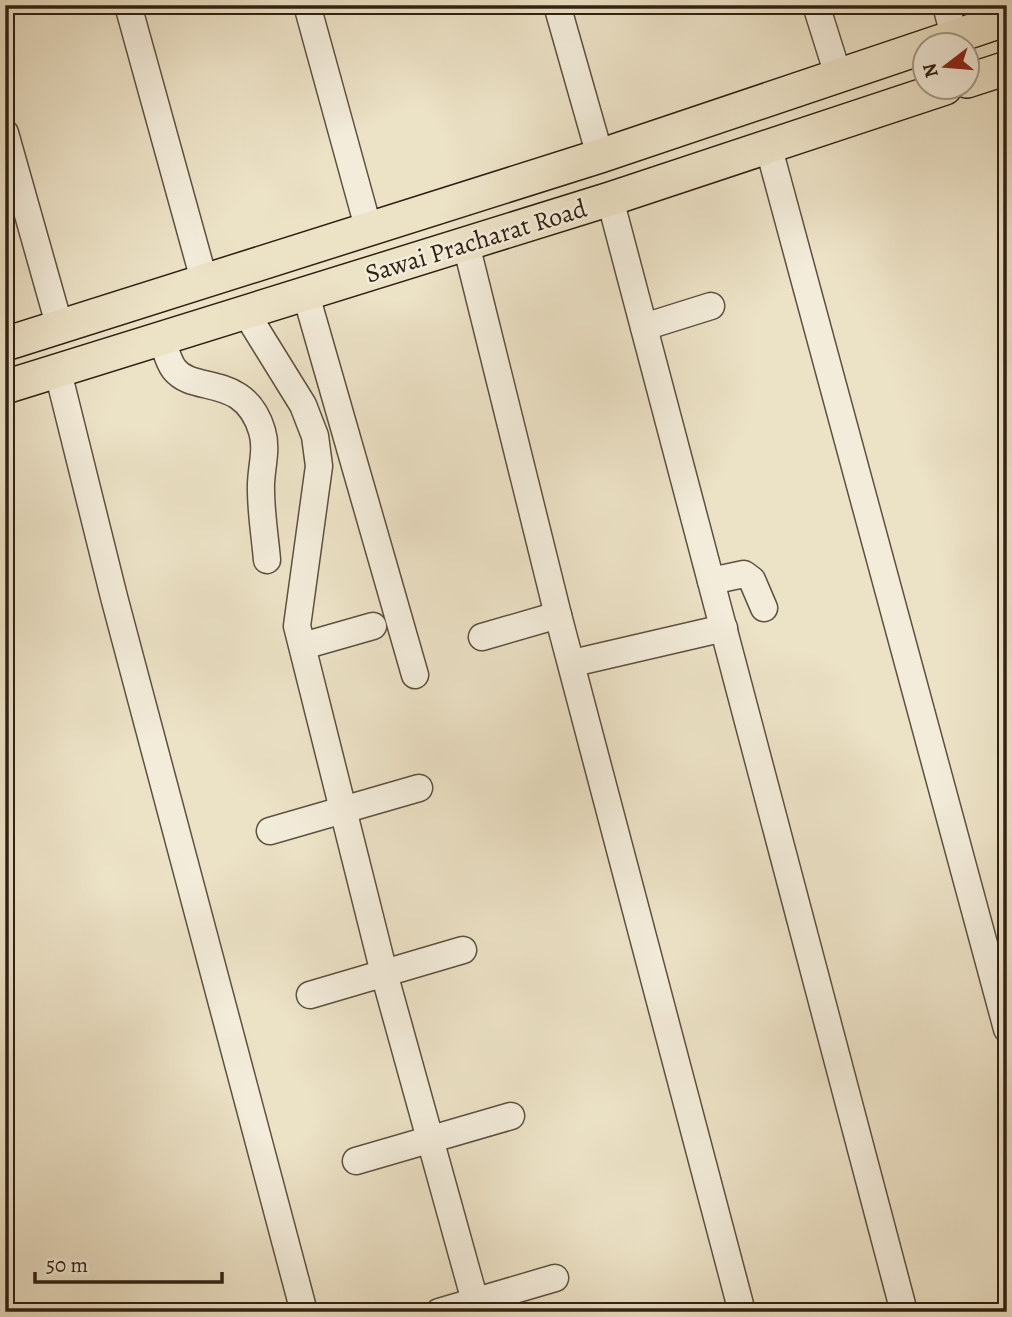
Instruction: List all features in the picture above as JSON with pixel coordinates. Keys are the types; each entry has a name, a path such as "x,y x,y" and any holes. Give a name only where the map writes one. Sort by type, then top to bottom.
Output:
{"main road":[{"name":"Sawai Pracharat Road","path":"5,344 368,227 600,156 838,75 950,20 1007,19"},
{"path":"981,76 1007,68"},
{"name":"Sawai Pracharat Road","path":"5,387 610,199 911,99"}],"street":[{"path":"128,5 204,280"},
{"path":"307,5 368,227"},
{"path":"557,5 600,156"},
{"path":"816,5 838,75"},
{"path":"5,132 60,328"},
{"path":"768,145 1007,1029"},
{"path":"610,199 904,1312"},
{"path":"466,244 558,615 573,663 742,1312"},
{"path":"306,295 415,675"},
{"path":"644,327 711,306"},
{"path":"246,313 303,405 315,436 319,466 297,626 384,972 476,1306"},
{"path":"162,339 172,368 181,376 224,387 235,394 248,404 262,429 264,457 260,488 267,560"},
{"path":"58,372 114,597 304,1312"},
{"path":"711,581 744,574 752,580 764,608"},
{"path":"482,637 558,615"},
{"path":"303,646 373,626"},
{"path":"573,663 724,628"},
{"path":"270,831 419,788"},
{"path":"310,995 463,950"},
{"path":"356,1160 511,1116"},
{"path":"439,1312 476,1306 555,1278"}]}
